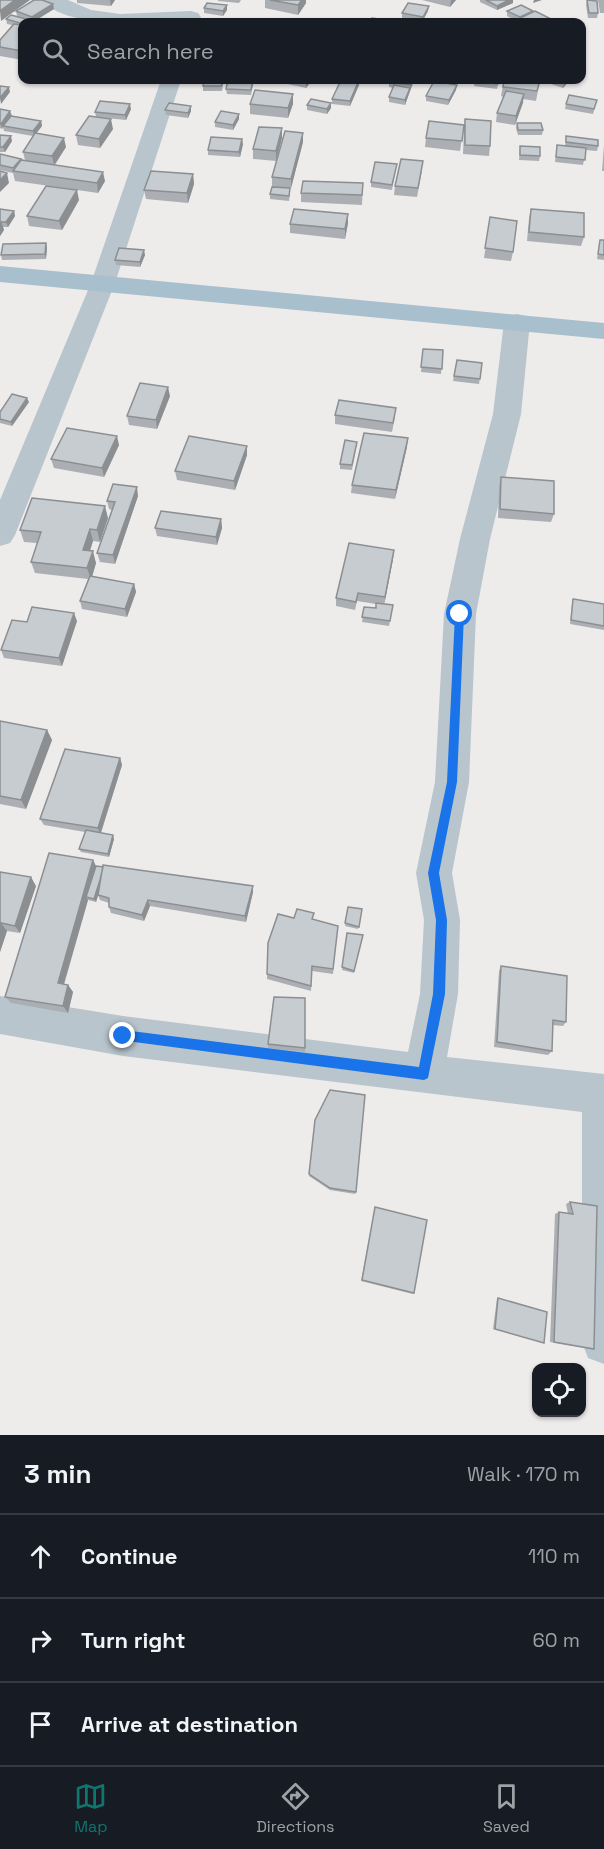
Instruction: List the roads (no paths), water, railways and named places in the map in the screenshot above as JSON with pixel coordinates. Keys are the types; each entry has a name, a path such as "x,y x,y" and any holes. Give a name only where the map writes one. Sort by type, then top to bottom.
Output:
{"main road":[{"path":"0,274 604,331"}],"street":[{"path":"53,0 95,18"},
{"path":"152,18 193,13"},
{"path":"0,535 103,283 170,84"},
{"path":"424,1074 439,994 442,920 434,873 452,782 460,614 477,528 507,414 517,322"},
{"path":"0,1015 123,1036 603,1094 604,1342"}]}
